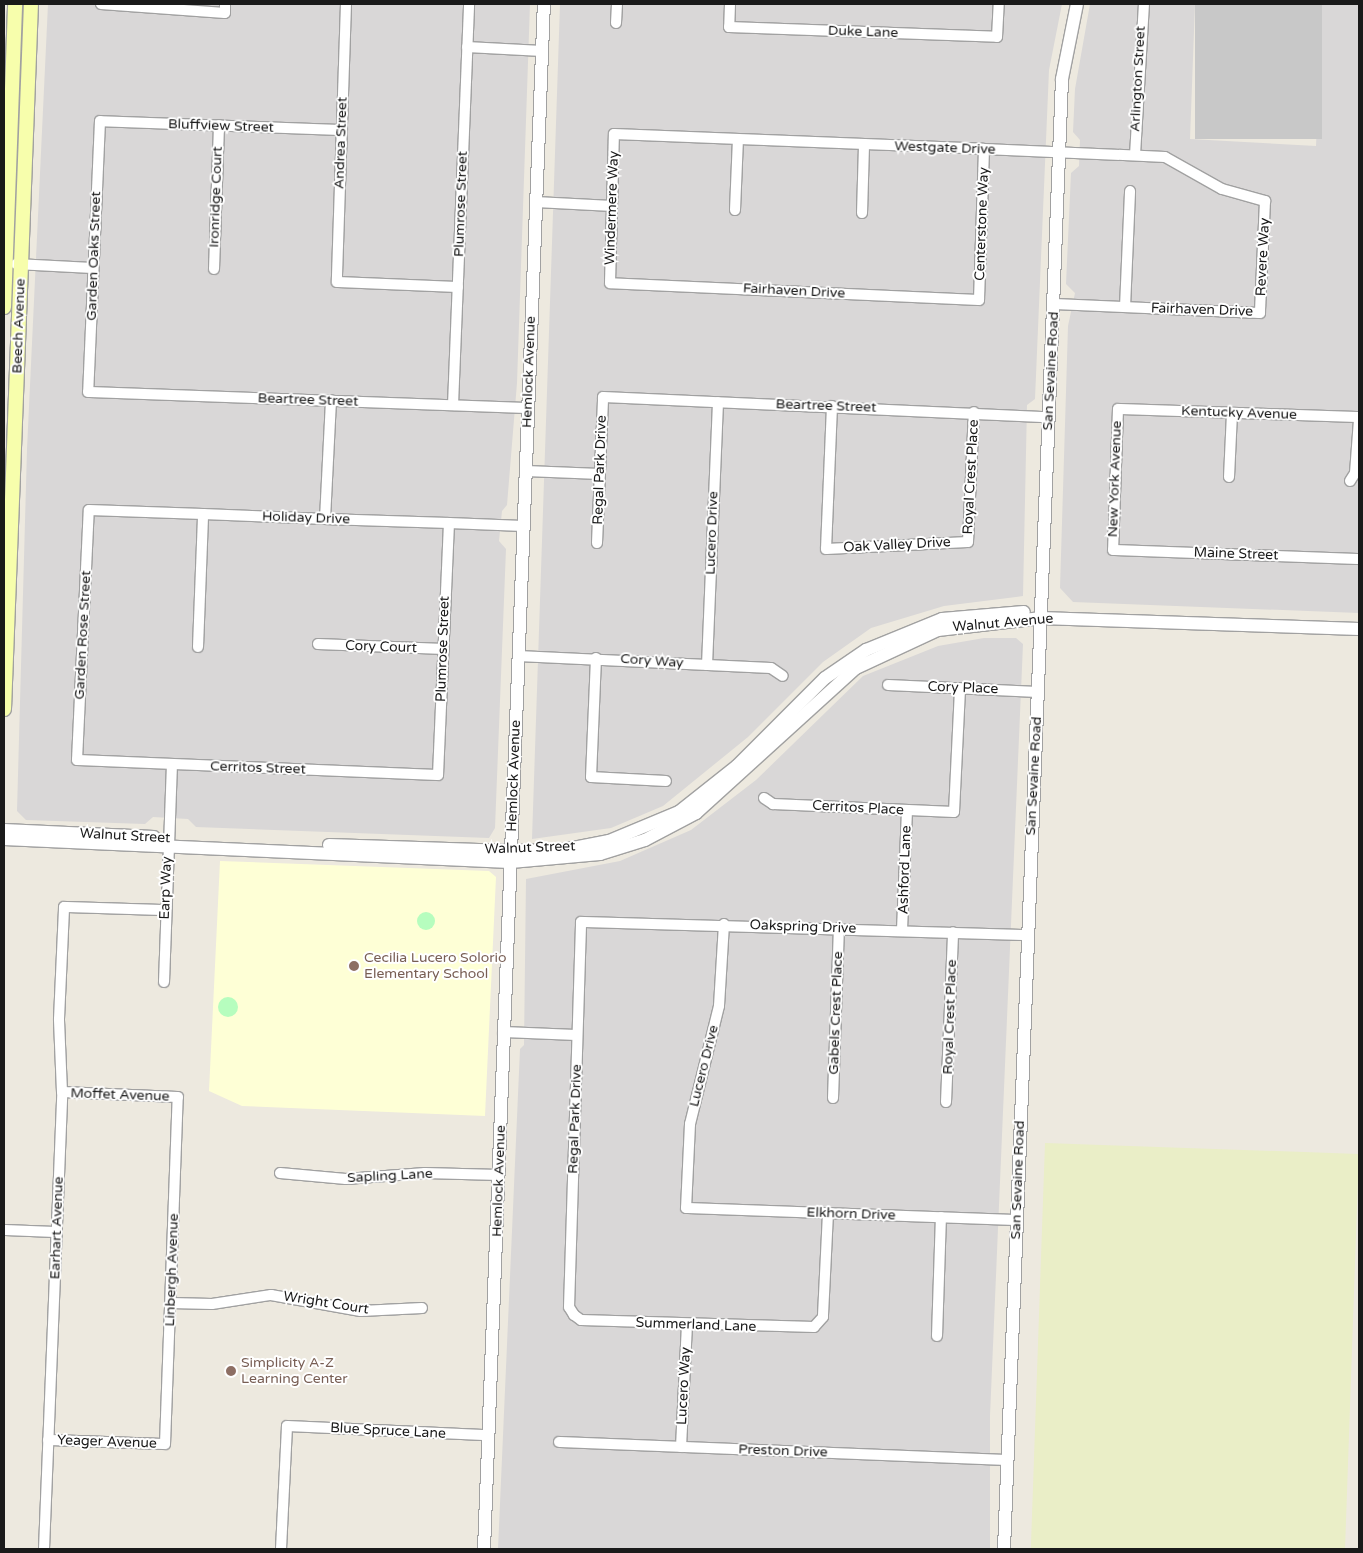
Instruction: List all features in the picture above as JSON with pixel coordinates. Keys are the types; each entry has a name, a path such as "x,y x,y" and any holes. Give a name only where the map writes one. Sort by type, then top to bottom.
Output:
{"main road":[{"name":"Beech Avenue","path":"4,307 8,65 15,4"},
{"name":"Beech Avenue","path":"4,709 8,506 21,265 31,4"}],"street":[{"name":"Andrea Street","path":"346,4 337,282 458,287"},
{"name":"Plumrose Street","path":"453,405 469,4"},
{"name":"Hemlock Avenue","path":"484,1549 544,4"},
{"path":"616,23 617,4"},
{"name":"Duke Lane","path":"730,4 729,27 997,37 999,4"},
{"name":"San Sevaine Road","path":"1004,1549 1026,935 1038,692 1062,80 1077,4"},
{"name":"Arlington Street","path":"1135,156 1144,4"},
{"path":"101,5 225,8"},
{"path":"467,47 542,51"},
{"path":"8,65 29,66"},
{"name":"Bluffview Street","path":"100,121 342,130"},
{"name":"Garden Oaks Street","path":"88,392 100,121"},
{"name":"Ironridge Court","path":"214,269 219,126"},
{"name":"Westgate Drive","path":"614,134 1165,157 1222,189 1265,201"},
{"name":"Windermere Way","path":"610,282 614,134"},
{"path":"735,210 738,139"},
{"path":"862,213 864,144"},
{"name":"Centerstone Way","path":"979,300 984,149"},
{"path":"1125,307 1130,191"},
{"name":"Revere Way","path":"1260,313 1265,201"},
{"path":"536,202 612,206"},
{"path":"5,264 92,268"},
{"name":"Fairhaven Drive","path":"610,282 979,300"},
{"name":"Fairhaven Drive","path":"1054,304 1260,313"},
{"name":"Beartree Street","path":"88,392 528,408"},
{"name":"Beartree Street","path":"603,397 974,412 1048,417"},
{"name":"Regal Park Drive","path":"597,543 603,397"},
{"path":"325,519 331,400"},
{"name":"Lucero Drive","path":"707,665 718,402"},
{"name":"Oak Valley Drive","path":"832,406 826,549 968,542"},
{"name":"Kentucky Avenue","path":"1118,409 1359,418"},
{"name":"New York Avenue","path":"1112,550 1118,409"},
{"name":"Royal Crest Place","path":"968,542 974,412"},
{"path":"1229,477 1232,413"},
{"path":"1350,481 1355,473 1359,418"},
{"path":"526,471 600,474"},
{"name":"Holiday Drive","path":"89,510 523,526"},
{"name":"Garden Rose Street","path":"77,760 89,510"},
{"path":"198,647 203,514"},
{"name":"Plumrose Street","path":"438,775 448,523"},
{"name":"Maine Street","path":"1112,550 1359,559"},
{"name":"Walnut Avenue","path":"511,856 600,854 645,840 717,798 831,688 872,659 938,630 1040,618 1359,629"},
{"name":"Cory Court","path":"318,644 444,649"},
{"name":"Cory Way","path":"518,656 596,658 771,668 782,676"},
{"path":"596,658 591,777 666,781"},
{"name":"Cory Place","path":"888,685 1038,692"},
{"name":"Cerritos Place","path":"764,798 773,804 954,812 960,688"},
{"name":"Cerritos Street","path":"77,760 438,775"},
{"name":"Earp Way","path":"164,982 165,910 172,764"},
{"name":"Ashford Lane","path":"902,930 907,810"},
{"name":"Walnut Street","path":"4,830 168,842"},
{"name":"Walnut Street","path":"4,839 168,842 511,856"},
{"name":"Earhart Avenue","path":"44,1549 62,1092 59,1019 64,907 165,910"},
{"name":"Regal Park Drive","path":"574,1315 569,1307 581,922"},
{"name":"Oakspring Drive","path":"581,922 724,924 1026,935"},
{"name":"Lucero Drive","path":"686,1208 690,1124 719,1006 724,924"},
{"name":"Gabels Crest Place","path":"833,1098 839,928"},
{"name":"Royal Crest Place","path":"946,1102 953,932"},
{"path":"503,1032 577,1035"},
{"name":"Moffet Avenue","path":"62,1092 178,1097"},
{"name":"Linbergh Avenue","path":"166,1444 178,1097"},
{"name":"Sapling Lane","path":"280,1173 346,1179 424,1173 499,1175"},
{"name":"Elkhorn Drive","path":"686,1208 1016,1220"},
{"name":"Summerland Lane","path":"574,1315 581,1320 687,1325 809,1328 819,1324 823,1317 828,1213"},
{"path":"936,1336 941,1217"},
{"path":"4,1230 56,1232"},
{"name":"Wright Court","path":"171,1303 212,1304 272,1295 361,1311 422,1308"},
{"name":"Lucero Way","path":"681,1447 687,1325"},
{"name":"Blue Spruce Lane","path":"281,1549 287,1426 488,1435"},
{"name":"Yeager Avenue","path":"48,1440 166,1444"},
{"name":"Preston Drive","path":"559,1442 1008,1460"}],"shaded area":[{"path":"48,4 530,4 517,383 507,505 502,511 499,541 506,549 495,828 489,838 196,827 188,819 153,817 145,824 26,820 17,811 27,449"},
{"path":"560,4 1062,4 1049,70 1035,399 1027,405 1023,596 944,606 871,628 823,662 748,737 663,806 611,828 532,839"},
{"path":"1090,4 1195,4 1190,139 1316,146 1322,4 1359,4 1359,613 1073,602 1060,588 1068,326 1075,293 1066,284 1071,173 1079,166 1080,140 1073,132 1075,89"},
{"path":"1195,4 1322,4 1322,139 1195,139"},
{"path":"984,638 1016,638 1023,644 990,1416 990,1549 498,1549 520,1049 524,1045 526,879 620,861 691,830 756,780 863,676 938,646"},
{"name":"Cecilia Lucero Solorio Elementary School","path":"220,861 489,871 496,877 485,1116 242,1106 209,1091"},
{"path":"1045,1143 1359,1154 1345,1549 1031,1549"}],"green space":[{"path":"426,912 432,915 435,921 432,927 426,930 420,927 417,921 420,915"},
{"path":"224,997 232,997 238,1003 238,1011 232,1017 224,1017 218,1011 218,1003"}],"place":[{"name":"Cecilia Lucero Solorio Elementary School","path":"354,966"},
{"name":"Simplicity A-Z Learning Center","path":"231,1371"}]}
